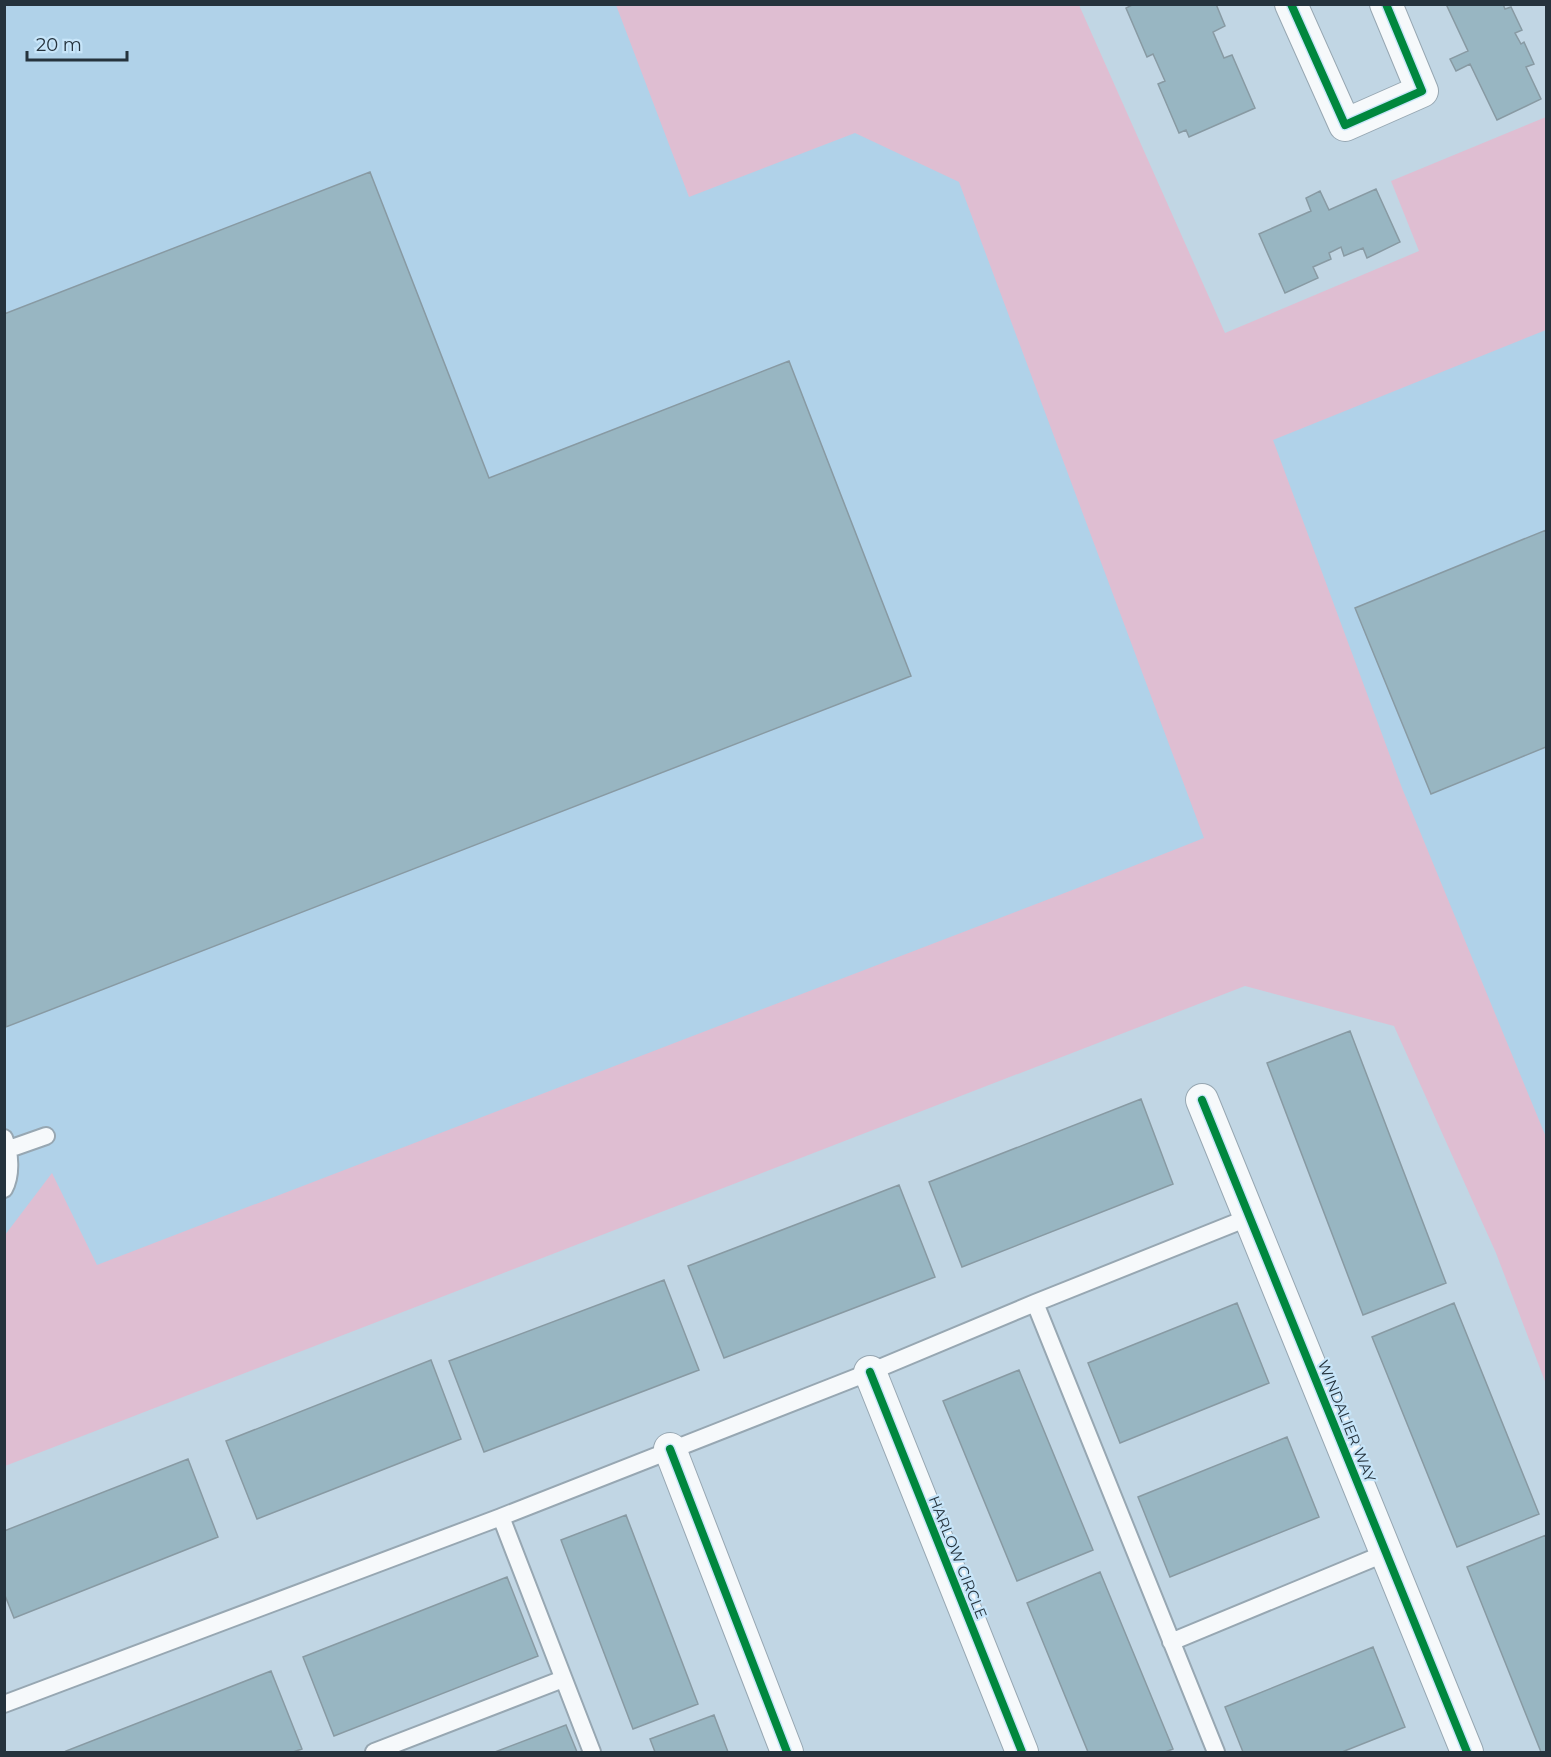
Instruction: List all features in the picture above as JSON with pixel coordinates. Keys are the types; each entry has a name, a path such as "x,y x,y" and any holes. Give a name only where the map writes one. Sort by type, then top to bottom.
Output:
{"street":[{"path":"1291,4 1345,124 1422,91 1386,4"},
{"name":"WINDALIER WAY","path":"1202,1100 1467,1752"},
{"name":"HARLOW CIRCLE","path":"870,1372 1022,1752"},
{"path":"670,1449 787,1752"}],"lane":[{"path":"4,1189 8,1182 7,1144 46,1136"},
{"path":"4,1704 501,1517 870,1372 1250,1217"},
{"path":"1035,1303 1216,1752"},
{"path":"501,1517 591,1752"},
{"path":"1172,1642 1386,1553"},
{"path":"374,1752 563,1679"}],"shaded area":[{"path":"5,5 1056,5 1232,438 1546,307 1546,1230 1399,875 5,1447"},
{"path":"616,5 1079,5 1225,333 1419,251 1391,181 1546,117 1546,330 1273,440 1402,788 1546,1137 1546,1384 1496,1253 1394,1026 1245,986 5,1466 5,1235 52,1173 97,1265 1204,838 959,182 855,133 689,197"}],"building":[{"path":"1134,4 1216,4 1225,26 1213,32 1224,58 1232,55 1255,108 1189,137 1186,130 1179,133 1158,84 1165,81 1153,54 1147,57 1126,8"},
{"path":"1446,4 1503,4 1505,9 1511,7 1522,30 1515,33 1521,44 1524,42 1534,64 1526,67 1541,99 1497,120 1470,64 1456,71 1450,59 1468,51"},
{"path":"370,172 489,478 789,361 911,676 6,1027 4,314"},
{"path":"1376,189 1400,242 1367,258 1363,248 1344,256 1341,247 1329,253 1331,259 1313,267 1318,278 1285,293 1259,234 1311,211 1306,198 1320,191 1329,210"},
{"path":"1546,530 1546,747 1431,794 1355,608"},
{"path":"1350,1031 1446,1283 1363,1315 1267,1063"},
{"path":"1141,1099 1173,1184 962,1267 929,1182"},
{"path":"899,1185 935,1277 724,1358 688,1266"},
{"path":"664,1280 699,1370 484,1452 449,1361"},
{"path":"1237,1303 1269,1383 1120,1443 1088,1363"},
{"path":"1454,1303 1539,1514 1457,1547 1372,1337"},
{"path":"431,1360 461,1439 257,1519 226,1441"},
{"path":"1019,1370 1093,1550 1017,1581 943,1401"},
{"path":"1287,1437 1319,1517 1170,1577 1138,1497"},
{"path":"188,1459 218,1537 14,1618 4,1593 4,1531"},
{"path":"626,1515 698,1704 633,1729 561,1540"},
{"path":"1546,1535 1546,1752 1541,1752 1467,1567"},
{"path":"1100,1572 1173,1749 1165,1752 1088,1752 1027,1603"},
{"path":"507,1577 538,1656 334,1736 303,1657"},
{"path":"1373,1647 1405,1727 1342,1752 1243,1752 1225,1707"},
{"path":"271,1671 302,1749 293,1752 66,1751"},
{"path":"714,1715 728,1752 655,1752 650,1739"},
{"path":"566,1725 577,1752 495,1752"}],"cycle path":[{"path":"1291,4 1345,125 1422,91 1386,4"},
{"path":"1202,1100 1467,1752"},
{"path":"870,1372 1022,1752"},
{"path":"670,1449 787,1752"}]}
